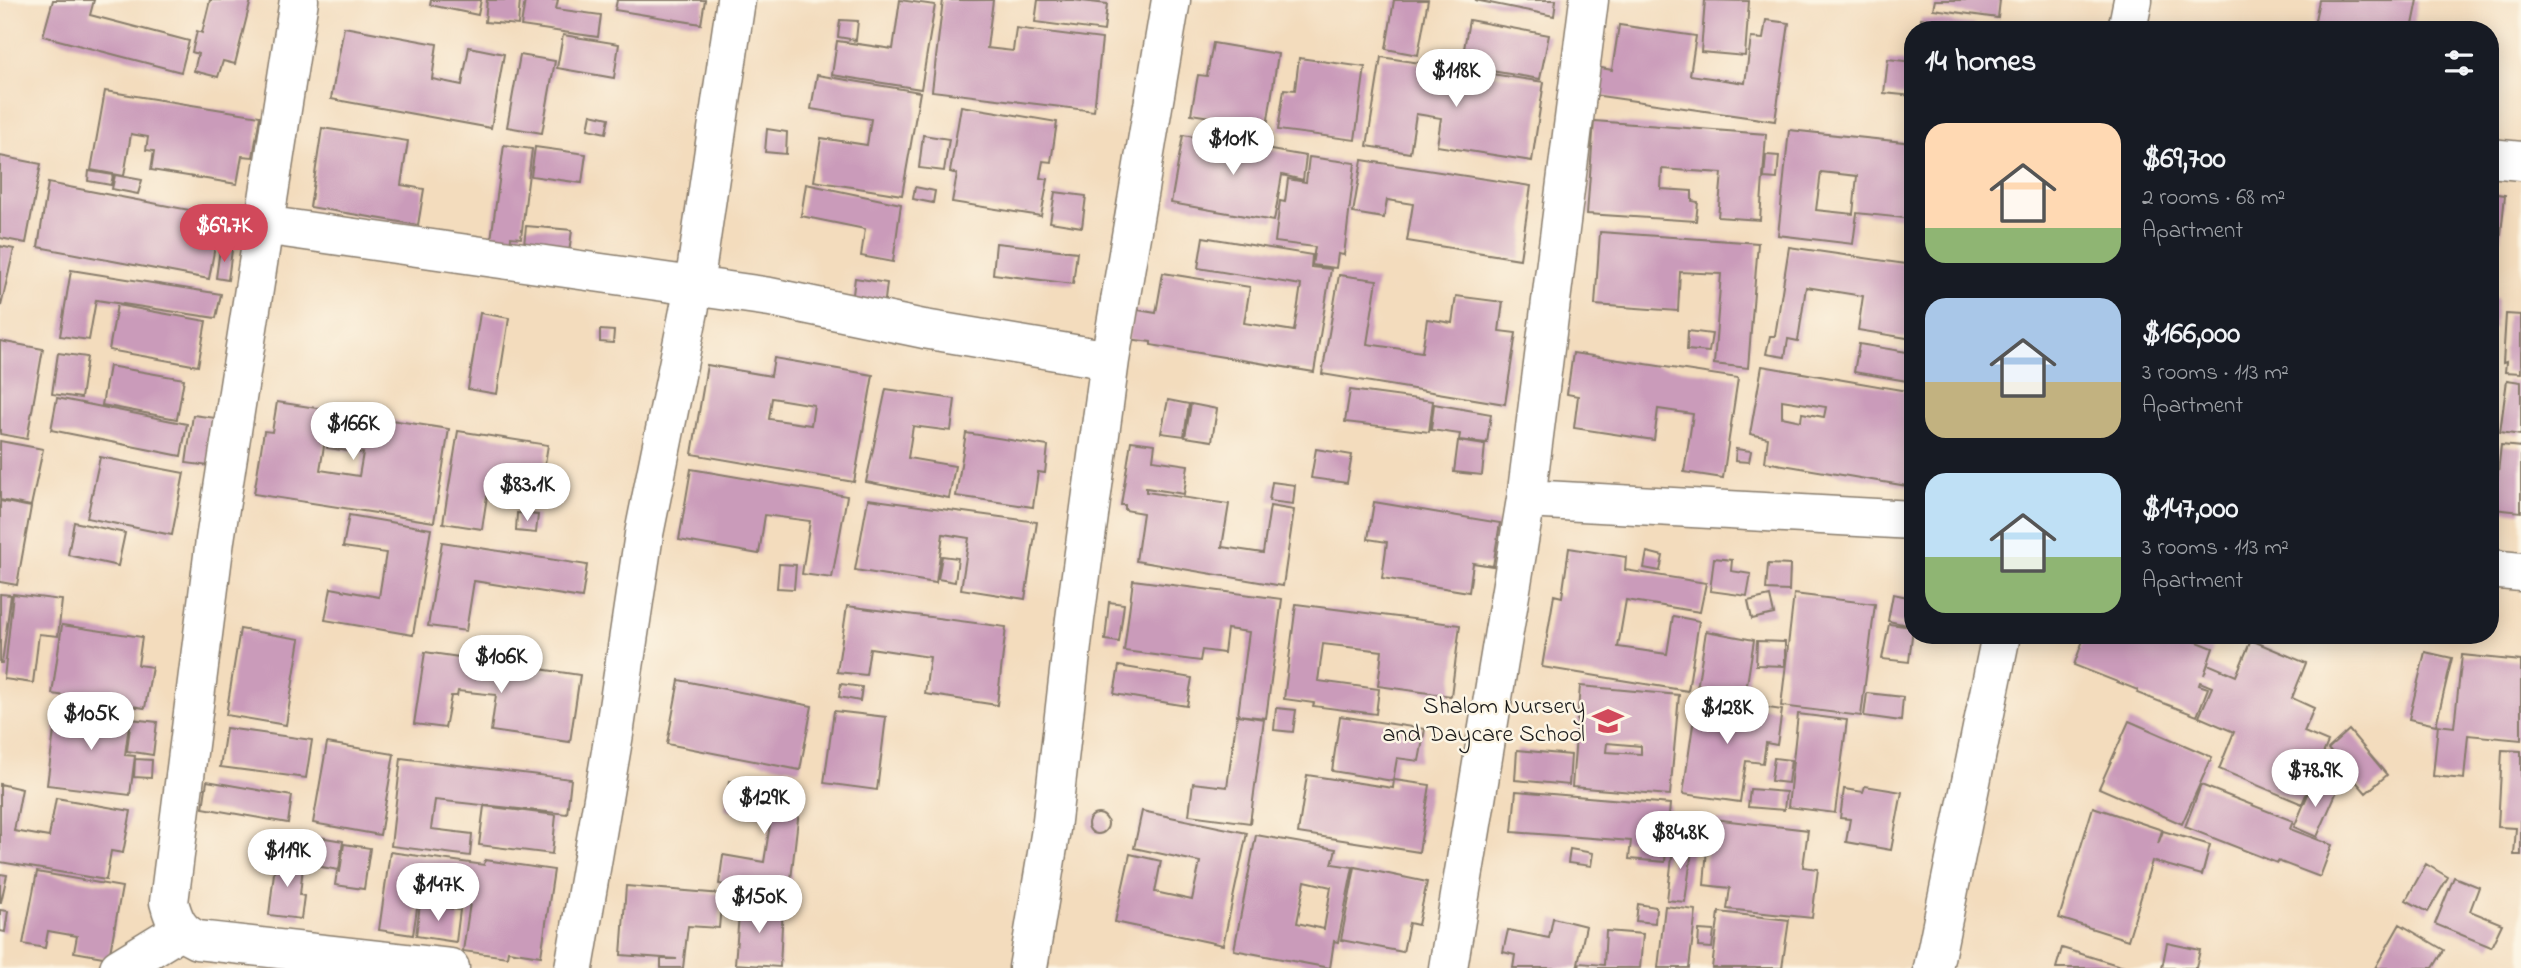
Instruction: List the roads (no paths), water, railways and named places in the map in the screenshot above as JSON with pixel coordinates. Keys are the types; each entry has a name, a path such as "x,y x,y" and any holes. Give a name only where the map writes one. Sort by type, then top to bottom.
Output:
{"street":[{"path":"299,0 215,540 170,889 171,912 181,930 197,940 450,968"},
{"path":"574,968 614,734 644,534 694,286 736,0"},
{"path":"1028,968 1051,829 1074,619 1110,360 1171,0"},
{"path":"1448,968 1526,499 1589,0"},
{"path":"2129,21 2133,0"},
{"path":"2499,159 2521,161"},
{"path":"263,225 770,297 924,329 1110,360"},
{"path":"1526,499 1904,520"},
{"path":"2499,570 2521,572"},
{"path":"1933,968 1999,644"},
{"path":"119,968 181,930"}],"place":[{"name":"Shalom Nursery and Daycare School","path":"1608,721"}]}
